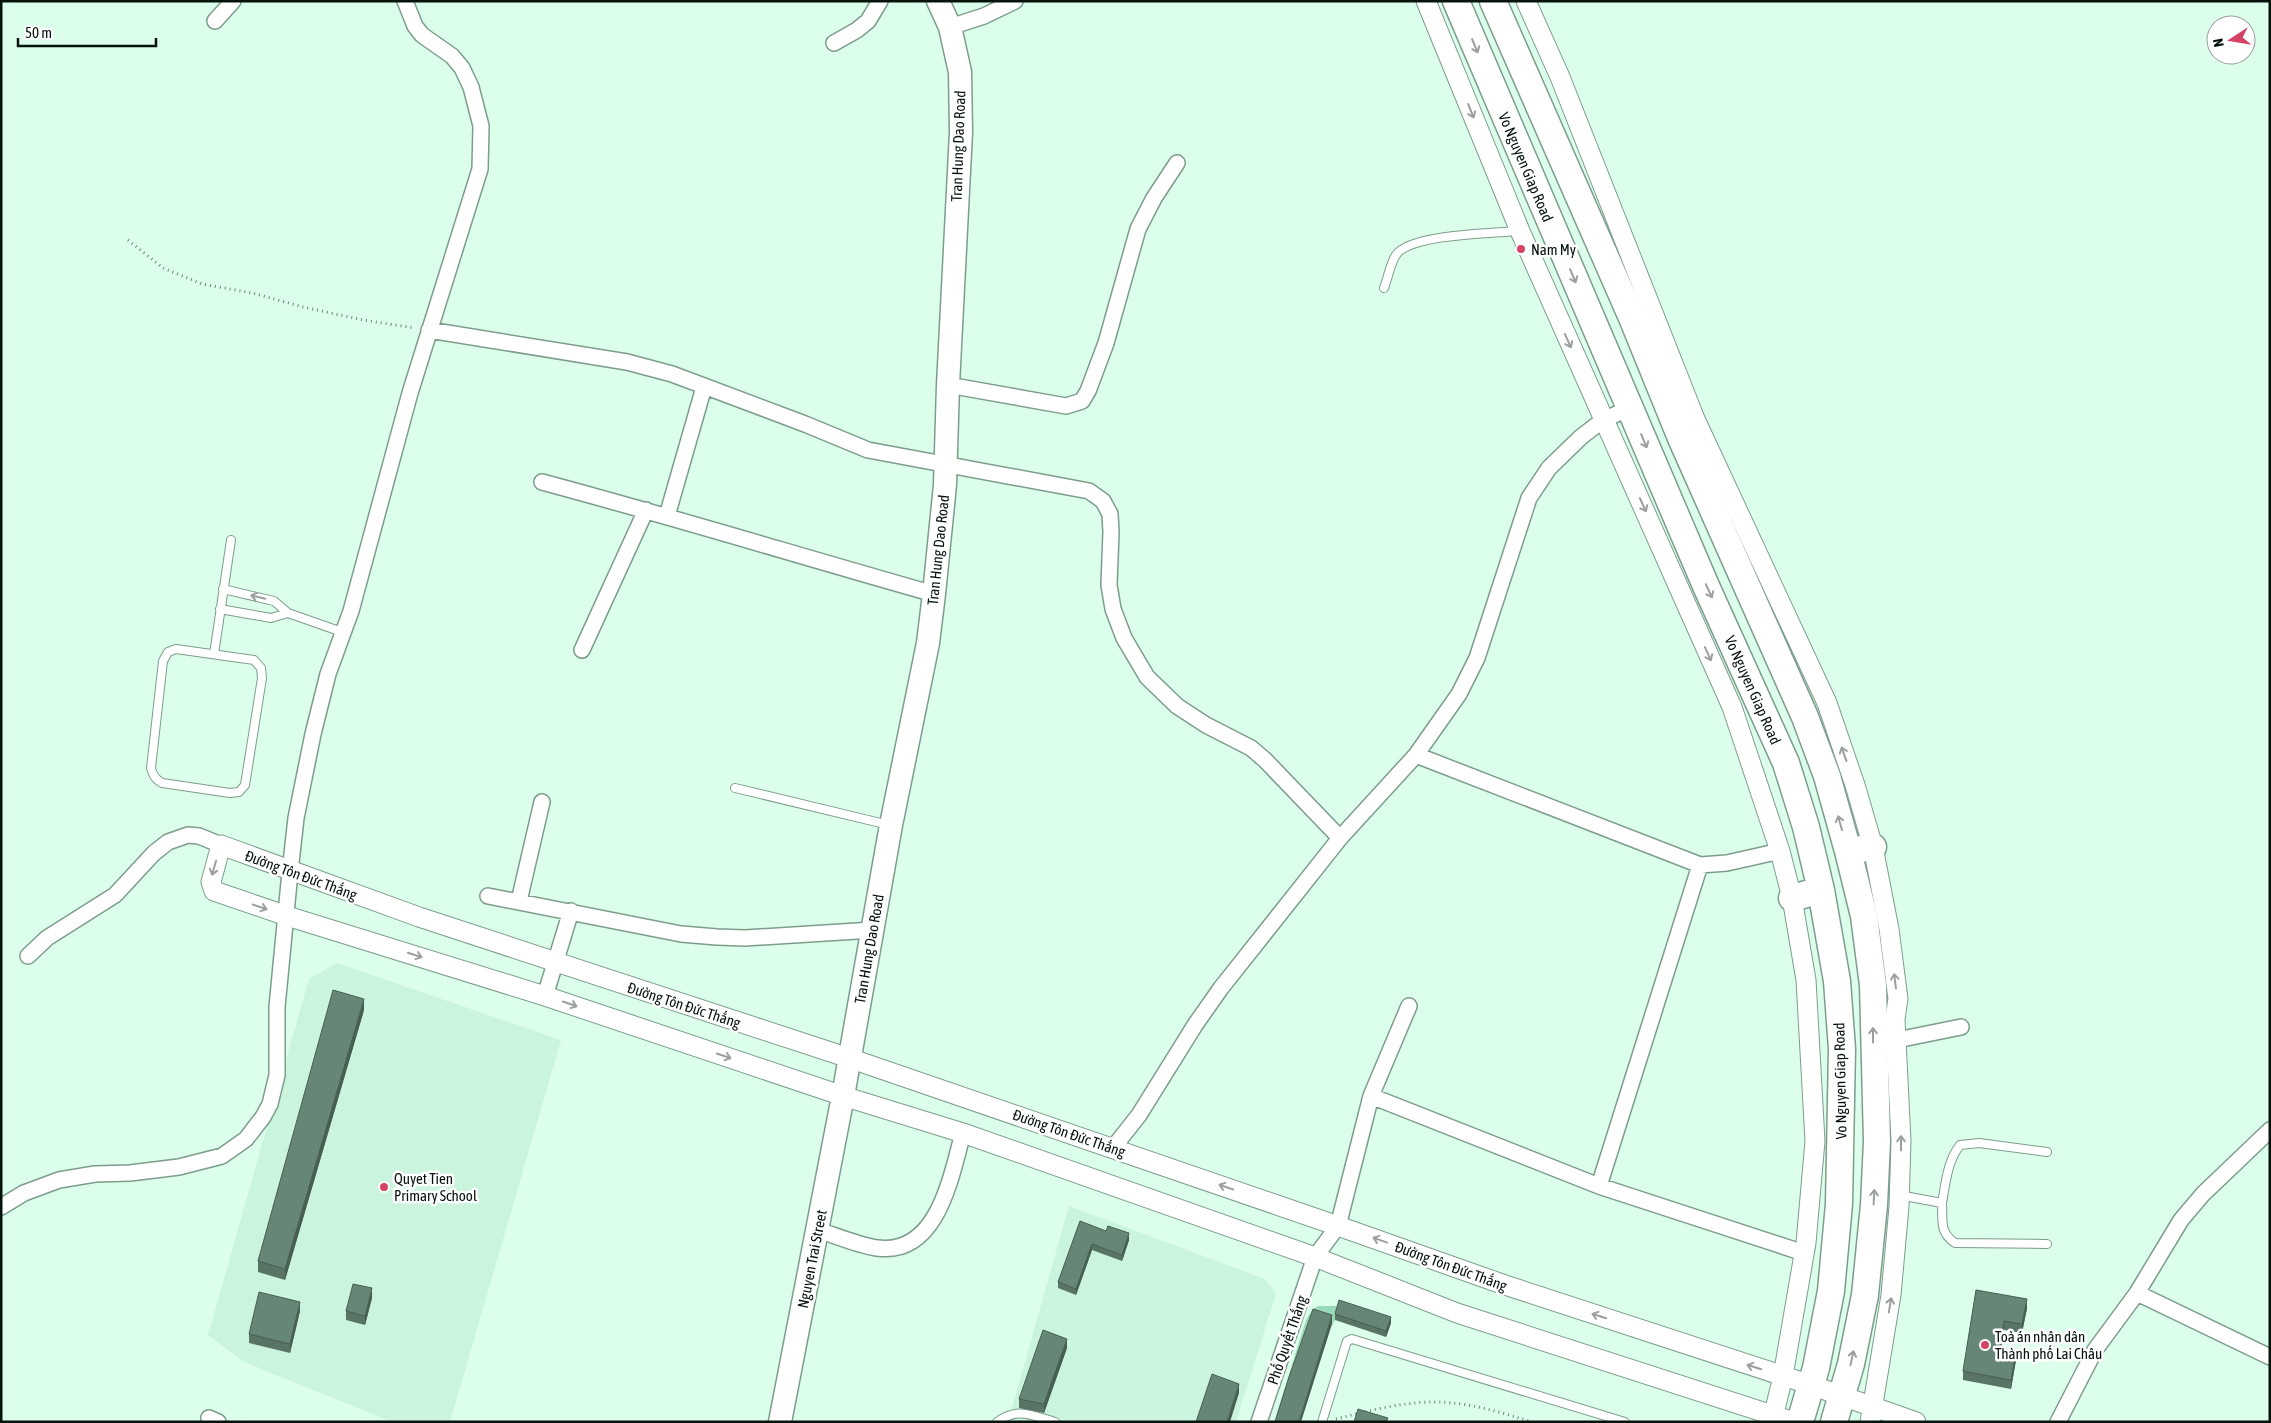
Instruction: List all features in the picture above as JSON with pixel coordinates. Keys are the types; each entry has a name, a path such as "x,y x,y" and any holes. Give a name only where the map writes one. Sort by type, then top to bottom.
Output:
{"highway":[{"name":"Vo Nguyen Giap Road","path":"1456,1 1630,408 1786,763 1806,826 1821,890 1837,981 1842,1049 1839,1204 1831,1291 1811,1385 1800,1422"},
{"path":"1493,1 1632,320 1681,438 1805,717 1827,776 1861,849 1864,916 1873,984 1877,1142 1874,1205 1865,1295 1851,1364 1834,1422"},
{"path":"1792,898 1821,890"}],"main road":[{"name":"Tran Hung Dao Road","path":"843,1096 890,825 928,644 934,594 945,466 961,132 960,72 950,27 938,1"},
{"name":"Nguyen Trai Street","path":"780,1422 843,1096"}],"street":[{"path":"216,21 233,1"},
{"path":"1,1207 24,1192 59,1180 94,1174 130,1173 165,1169 209,1161 222,1156 246,1139 263,1117 275,1088 277,1075 277,1006 290,872 296,818 313,734 328,674 353,603 410,393 480,169 481,126 473,93 462,68 452,56 422,35 415,26 405,1"},
{"path":"834,43 858,30 868,21 880,1"},
{"path":"950,27 984,16 1015,1"},
{"name":"Vo Nguyen Giap Road","path":"1426,1 1520,231 1603,420 1655,531 1732,708 1780,851 1792,898 1806,980 1815,1141 1804,1253 1783,1376 1773,1419"},
{"path":"1526,1 1563,86 1695,419 1827,703 1855,786 1861,849 1889,929 1898,999 1895,1019 1901,1141 1899,1195 1891,1295 1872,1415"},
{"path":"948,385 1066,406 1082,401 1088,391 1106,344 1138,229 1154,198 1177,163"},
{"path":"430,330 627,362 672,374 868,450 1089,492 1103,501 1110,514 1109,585 1113,609 1124,638 1147,677 1177,706 1206,725 1251,748 1340,838"},
{"path":"667,516 704,387"},
{"path":"1113,1148 1139,1115 1195,1025 1221,988 1340,838 1416,755 1459,694 1477,658 1529,498 1549,468 1603,420 1630,408"},
{"path":"542,482 667,516 737,539 934,594"},
{"path":"582,650 646,510"},
{"path":"1416,755 1700,865 1727,863 1780,851"},
{"path":"519,902 542,802"},
{"path":"28,956 47,938 115,895 154,853 168,842 188,835 199,836 221,845 211,882 214,891 287,916 545,996 843,1096 963,1133 1315,1257 1456,1313 1773,1419 1794,1422"},
{"name":"Đường Tôn Đức Thắng","path":"221,845 290,872 556,963 849,1058 1505,1285 1811,1385 1842,1396 1872,1415 1916,1422"},
{"path":"1599,1186 1700,865"},
{"path":"488,896 681,934 745,938 873,930"},
{"path":"545,996 571,911"},
{"path":"1338,1226 1371,1096 1409,1006"},
{"path":"1897,1040 1961,1027"},
{"path":"1371,1096 1599,1186 1804,1253"},
{"path":"2058,1422 2095,1350 2137,1293 2181,1220 2203,1194 2270,1130"},
{"path":"818,1230 878,1248 895,1248 914,1240 929,1226 946,1195 963,1133"},
{"name":"Phố Quyết Thắng","path":"1259,1422 1315,1257 1338,1226"},
{"path":"2137,1293 2270,1357"}],"lane":[{"path":"1384,288 1397,254 1409,245 1430,239 1520,231"},
{"path":"214,654 231,540"},
{"path":"224,589 274,601 288,613 342,632"},
{"path":"220,610 271,618 288,613"},
{"path":"176,649 214,654 254,660 263,673 245,785 239,792 234,793 162,782 154,777 151,768 165,656 176,649"},
{"path":"735,788 890,825"},
{"path":"2047,1152 1979,1143 1960,1145 1952,1156 1949,1165 1942,1203 1943,1228 1946,1237 1955,1243 2047,1244"},
{"path":"1899,1195 1942,1203"},
{"path":"1326,1421 1347,1341 1352,1339 1625,1422"},
{"path":"997,1422 1011,1413 1022,1413 1054,1422"}],"path":[{"path":"128,240 172,274 202,284 252,293 303,307 355,318 430,330"},
{"path":"1326,1421 1376,1410 1434,1402 1482,1407 1532,1422"}],"shaded area":[{"name":"Quyet Tien Primary School","path":"337,963 561,1040 450,1422 392,1422 244,1362 208,1335 309,979"},
{"path":"1069,1206 1265,1279 1276,1294 1236,1422 1008,1422"},
{"path":"1318,1306 1339,1306 1335,1320 1277,1422 1274,1422 1306,1320 1312,1310"}],"building":[{"path":"333,990 364,999 285,1269 258,1261"},
{"path":"1080,1221 1106,1231 1108,1226 1129,1233 1122,1255 1092,1244 1076,1289 1058,1282"},
{"path":"353,1284 372,1288 365,1316 346,1311"},
{"name":"Toà án nhân dân Thành phố Lai Châu","path":"1976,1290 2027,1299 2022,1324 2004,1321 1999,1348 2016,1351 2011,1380 1963,1371"},
{"path":"259,1292 300,1302 290,1344 249,1334"},
{"path":"1339,1300 1391,1317 1386,1331 1335,1314"},
{"path":"1313,1309 1332,1315 1299,1422 1275,1422 1289,1377"},
{"path":"1043,1330 1067,1339 1044,1404 1019,1399"},
{"path":"1212,1374 1239,1384 1227,1422 1196,1422"},
{"path":"1358,1409 1388,1418 1386,1422 1354,1422"}],"place":[{"name":"Nam My","path":"1521,249"},
{"name":"Quyet Tien Primary School","path":"384,1187"},
{"name":"Toà án nhân dân Thành phố Lai Châu","path":"1985,1345"}]}
